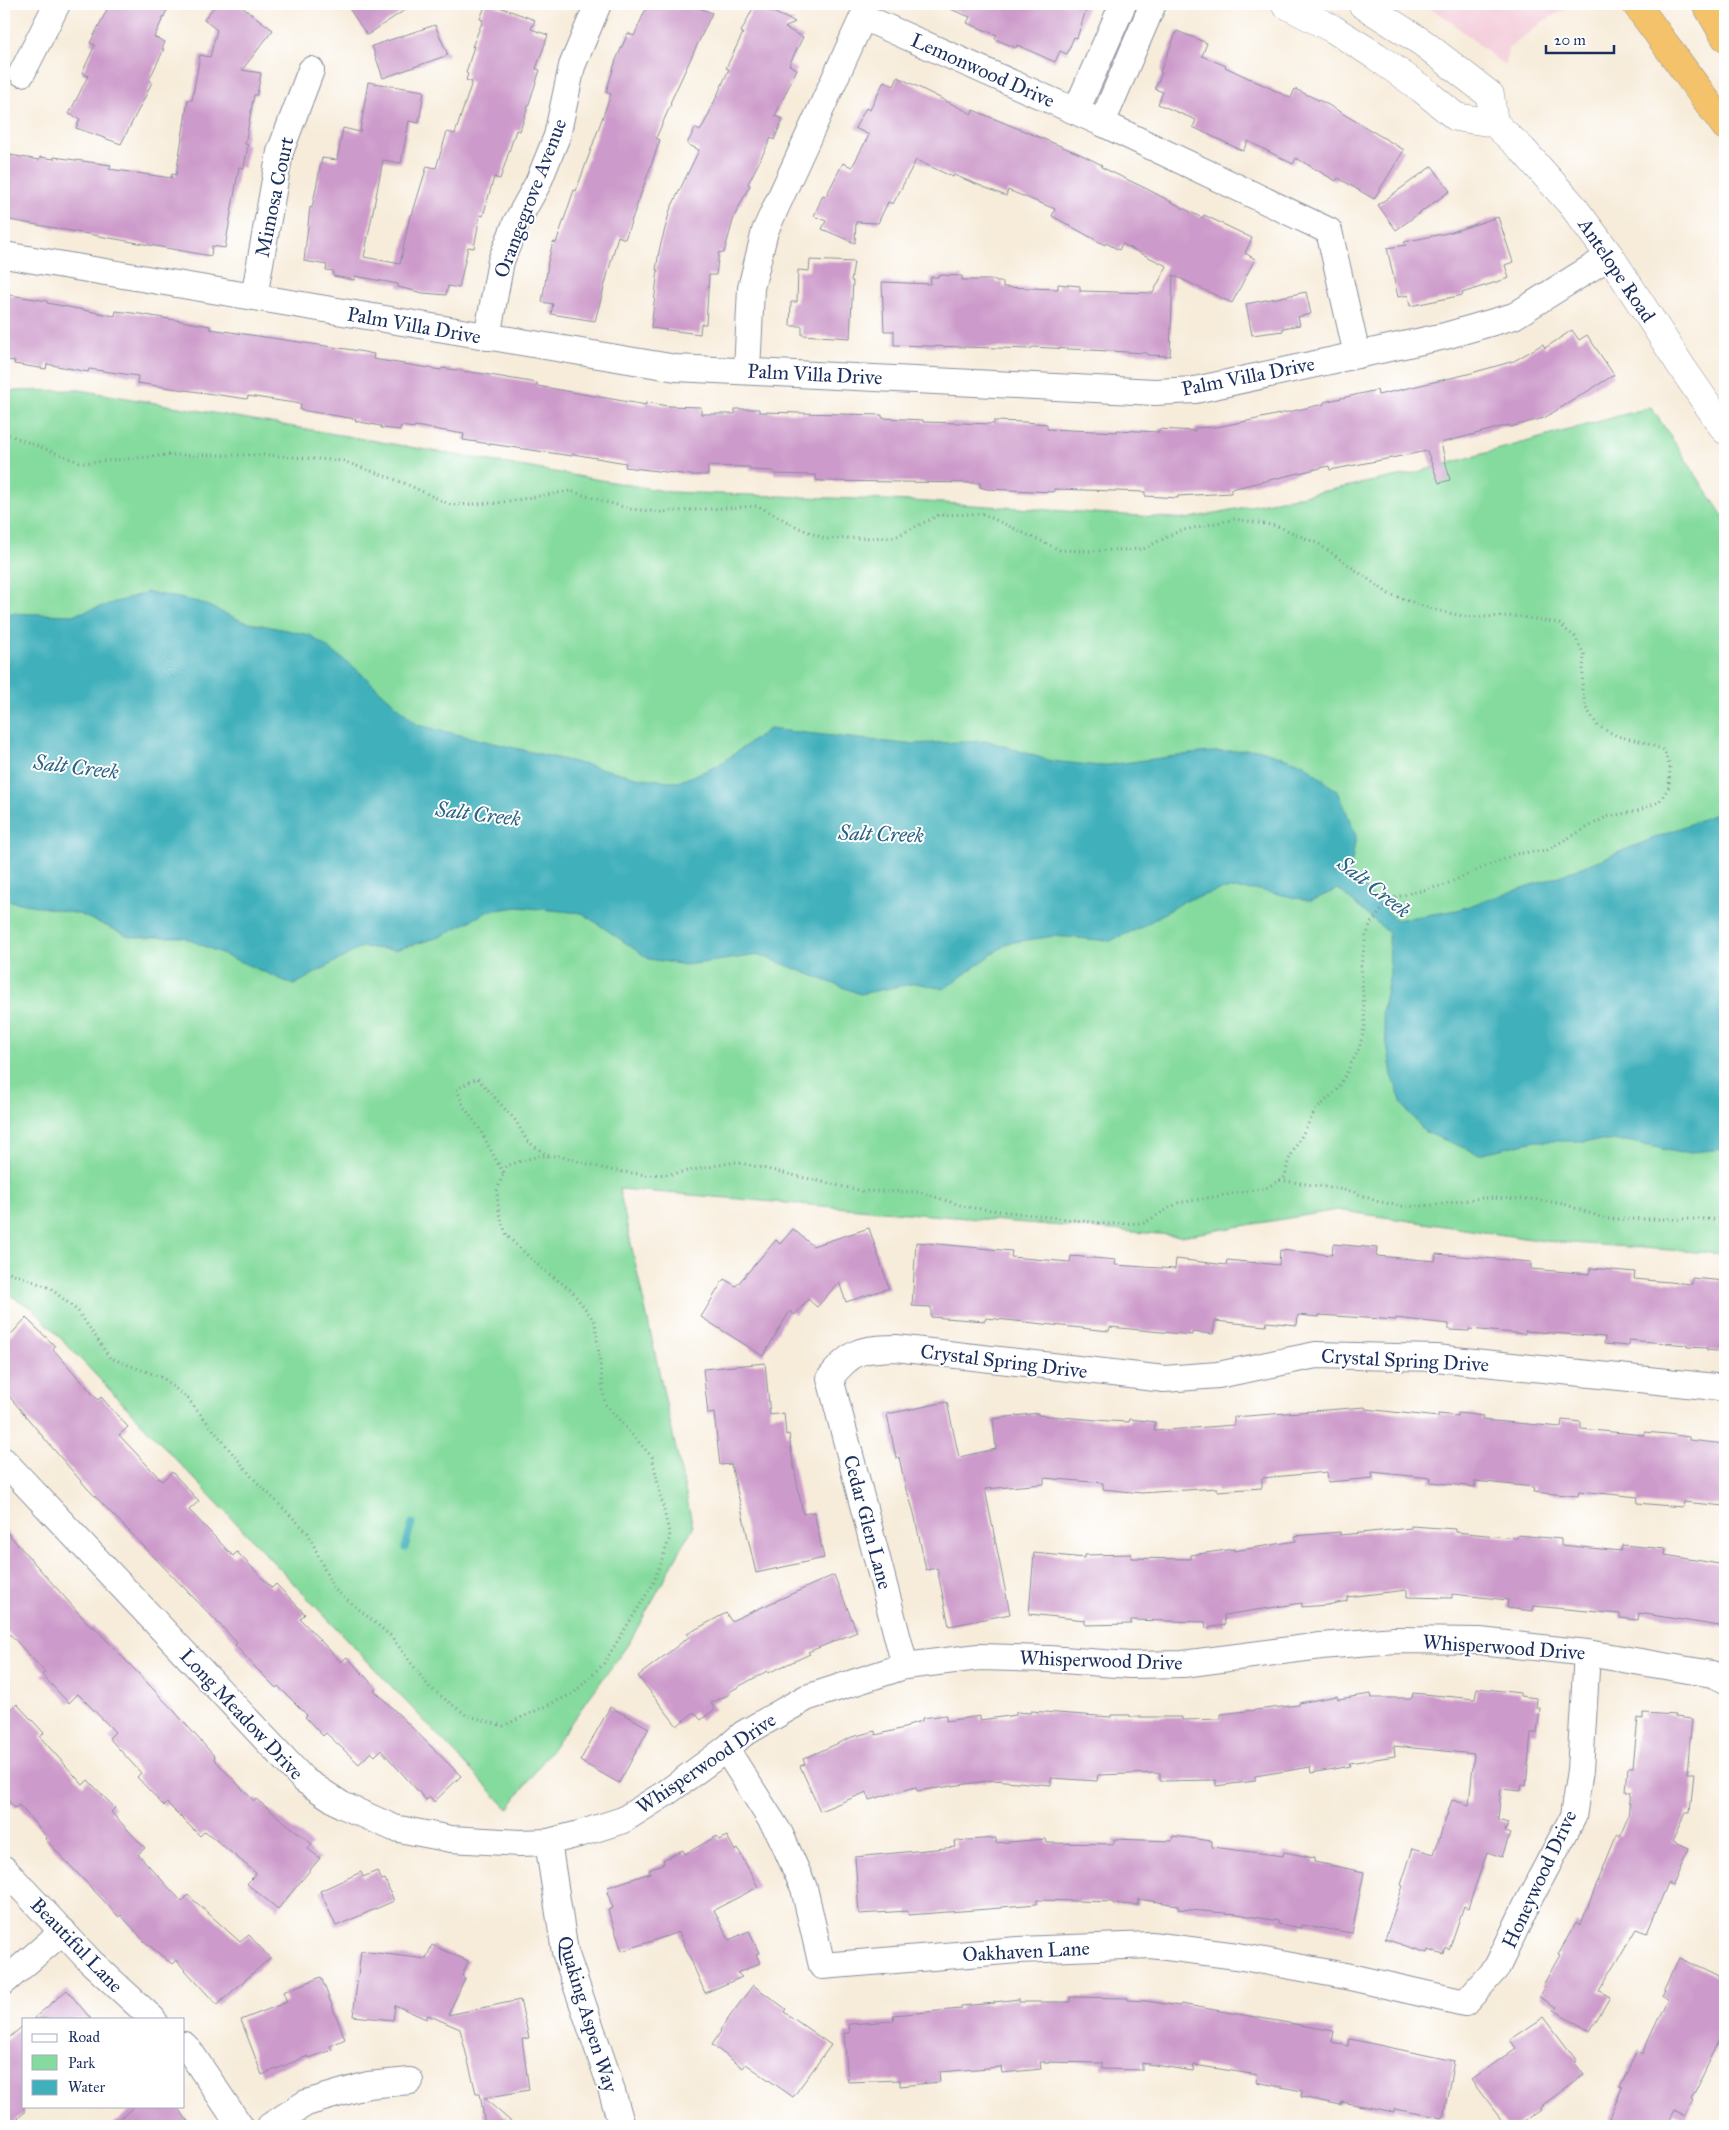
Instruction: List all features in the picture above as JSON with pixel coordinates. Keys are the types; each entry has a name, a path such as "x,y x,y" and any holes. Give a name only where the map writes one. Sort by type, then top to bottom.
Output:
{"highway":[{"path":"1636,4 1725,126"},
{"path":"1706,4 1725,37"}],"street":[{"path":"22,73 57,4"},
{"name":"Orangegrove Avenue","path":"487,338 501,261 516,223 538,183 557,136 572,66 598,4"},
{"path":"1076,111 1123,4"},
{"path":"1102,122 1153,4"},
{"path":"1285,4 1333,29 1376,56 1422,89 1456,117 1494,123 1490,95 1423,43 1362,4"},
{"name":"Lemonwood Drive","path":"746,371 751,288 765,231 862,17 1102,122 1329,230 1357,355"},
{"name":"Mimosa Court","path":"254,297 280,152 311,70"},
{"name":"Antelope Road","path":"1494,123 1523,150 1572,205 1610,256 1725,430"},
{"name":"Palm Villa Drive","path":"4,255 487,338 676,368 1155,392 1196,390 1445,336 1514,316 1610,256"},
{"name":"Crystal Spring Drive","path":"830,1378 843,1361 865,1349 896,1348 1164,1379 1218,1375 1316,1355 1436,1358 1725,1388"},
{"name":"Cedar Glen Lane","path":"830,1378 905,1666"},
{"name":"Long Meadow Drive","path":"4,1461 304,1780 342,1805 394,1828 451,1839 520,1843 548,1842"},
{"name":"Whisperwood Drive","path":"548,1842 624,1820 666,1793 726,1749 743,1734 806,1698 905,1666 979,1657 1130,1664 1183,1664 1322,1646 1394,1640 1480,1641 1587,1653 1712,1674 1725,1680"},
{"name":"Honeywood Drive","path":"1465,2003 1497,1968 1529,1900 1572,1817 1580,1770 1587,1653"},
{"name":"Oakhaven Lane","path":"726,1749 780,1834 804,1888 822,1966 1018,1950 1151,1945 1237,1956 1346,1976 1465,2003"},
{"name":"Quaking Aspen Way","path":"548,1842 565,1952 607,2075 622,2126"},
{"name":"Beautiful Lane","path":"4,1869 90,1961 152,2018"},
{"path":"4,1982 63,1931"},
{"path":"185,2046 240,2126"},
{"path":"270,2126 306,2103 368,2085 410,2081"}],"path":[{"path":"4,433 82,463 170,455 268,455 343,461 402,482 451,505 497,503 570,492 630,509 660,512 758,506 799,528 825,539 894,537 939,515 983,514 1060,550 1143,549 1179,531 1235,519 1277,526 1319,544 1389,594 1435,610 1468,617 1516,616 1558,622 1575,637 1584,654 1582,690 1586,708 1598,726 1618,736 1664,750 1670,768 1669,787 1659,802 1637,811 1606,817 1547,850 1515,854 1444,885 1396,897 1385,906 1371,923 1366,936 1361,966 1365,1025 1360,1050 1338,1089 1315,1110 1288,1161 1285,1177 1266,1188 1178,1203 1144,1223 1108,1224 966,1207 920,1192 862,1191 736,1162 671,1174 647,1175 610,1170 559,1156 538,1156 506,1166 497,1191 499,1214 507,1236 541,1268 571,1290 595,1322 606,1404 652,1456 670,1537 653,1584 604,1663 574,1693 503,1726 466,1715 430,1688 390,1636 332,1588 308,1532 252,1477 188,1399 163,1378 110,1358 78,1311 50,1288 4,1270"},
{"path":"503,1174 479,1128 464,1107 457,1089 477,1078 516,1121 527,1141 548,1156"},
{"path":"1280,1180 1350,1191 1376,1201 1406,1207 1481,1198 1531,1198 1564,1204 1606,1219 1725,1219"}],"shaded area":[{"path":"1422,4 1574,4 1542,22 1508,49 1505,66 1446,18"}],"green space":[{"path":"80,390 670,492 912,501 1186,519 1414,473 1651,407 1725,519 1725,1254 1544,1241 1337,1210 1182,1236 619,1189 693,1527 629,1643 508,1809 32,1308 4,1292 4,391"}],"water":[{"name":"Salt Creek","path":"148,592 199,602 242,621 310,635 355,668 418,725 641,778 678,782 717,766 769,729 906,744 988,741 1051,761 1100,766 1199,753 1258,749 1304,764 1339,793 1356,836 1350,873 1396,920 1457,910 1559,876 1725,810 1725,1149 1680,1153 1627,1141 1535,1141 1479,1154 1425,1132 1402,1104 1392,1075 1382,1013 1390,974 1389,933 1338,889 1311,901 1259,890 1224,889 1184,901 1142,927 1110,941 1054,936 1008,943 944,989 916,983 860,994 760,955 686,965 649,959 582,913 518,907 489,911 440,937 395,950 362,947 294,985 183,937 131,937 79,914 4,900 4,613 73,615"}],"building":[{"path":"110,4 170,4 154,37 165,42 162,49 164,49 149,80 152,82 121,144 76,128 80,119 69,114 88,76 82,73 95,45 90,43"},
{"path":"216,4 238,4 273,30 242,70 261,73 257,95 254,95 245,144 248,145 244,168 239,167 225,248 212,246 211,256 4,219 4,154 39,160 40,157 54,159 54,157 111,165 109,169 171,178 172,174 176,175 188,100 192,100 200,55 210,57 217,30 204,20"},
{"path":"346,4 414,4 367,35"},
{"path":"486,4 491,4 535,20 531,29 548,35 536,69 540,70 520,131 516,130 500,179 494,177 483,216 480,215 474,248 468,247 459,288 448,286 446,295 423,293 398,287 398,284 355,276 355,280 333,276 333,271 326,270 327,265 304,261 310,207 312,208 322,158 337,160 343,128 360,132 368,82 424,91 419,123 409,121 401,163 383,160 364,257 400,264 410,215 412,215 427,166 436,168 447,132 455,134 472,82 466,80 468,74 466,73 474,46 472,47 483,20 480,19"},
{"path":"648,4 690,4 712,13 670,103 656,138 660,140 625,239 618,236 595,321 551,314 553,304 542,302 547,265 553,242 556,243 611,94 606,92 616,60 628,33 634,36"},
{"path":"755,4 795,22 785,28 803,37 789,65 797,69 775,116 783,119 774,140 771,138 748,184 750,185 734,217 724,253 719,252 716,275 709,275 706,324 701,324 700,334 651,328 659,251 670,210 699,150 687,144 695,128 700,131 707,118 729,69 726,68 743,33 741,32"},
{"path":"938,4 1088,4 1077,38 1074,37 1067,54 1060,51 1055,62 1017,45 1016,48 995,39 997,35 967,23 970,17"},
{"path":"435,25 448,55 383,78 372,46"},
{"path":"1177,31 1207,43 1202,56 1291,98 1295,89 1325,103 1404,150 1374,199 1338,178 1336,181 1296,158 1293,164 1248,141 1243,151 1193,127 1196,120 1158,104 1163,92 1155,89"},
{"path":"898,77 972,114 973,110 1080,154 1102,165 1101,167 1202,218 1204,215 1252,238 1245,253 1255,259 1232,303 1173,275 1170,356 1032,347 1031,349 894,345 894,331 884,331 882,282 930,284 931,277 938,277 938,275 962,276 962,280 996,280 996,282 1003,282 1003,287 1058,289 1058,284 1080,286 1080,291 1153,293 1167,266 1122,244 1119,250 1106,243 1105,245 1052,216 1055,209 1008,190 1006,196 954,175 953,177 916,160 893,204 888,202 878,223 856,222 855,243 822,229 826,221 814,216 823,195 826,196 843,163 852,167 869,135 855,128 866,108 870,110 884,81 894,86"},
{"path":"1432,166 1450,191 1396,230 1378,205"},
{"path":"1498,217 1513,262 1505,265 1509,278 1462,293 1463,295 1410,306 1408,295 1398,297 1387,248 1406,245 1404,242 1452,232"},
{"path":"810,260 854,262 851,281 853,281 850,338 802,335 802,326 790,326 791,302 797,302 798,270 809,271"},
{"path":"1306,292 1311,314 1298,317 1300,325 1283,328 1283,331 1252,335 1246,304"},
{"path":"4,294 115,316 116,311 140,314 210,326 210,329 353,350 374,354 373,359 441,370 442,368 484,374 537,383 537,386 646,405 646,402 667,406 701,407 701,414 735,414 735,409 759,409 759,412 882,415 882,418 923,420 923,422 994,424 994,421 1025,422 1047,424 1047,429 1117,432 1117,430 1159,432 1159,429 1195,431 1195,428 1217,427 1257,419 1377,390 1378,395 1468,374 1514,361 1543,344 1545,348 1572,330 1579,340 1587,335 1614,375 1544,418 1441,443 1450,480 1439,483 1427,451 1330,470 1329,466 1231,489 1231,493 1178,496 1178,498 1145,496 1145,492 1054,489 1054,492 987,489 980,487 980,483 822,481 816,480 816,475 774,474 774,471 750,470 750,467 708,466 708,475 690,475 625,467 626,463 573,454 572,456 463,440 464,434 415,426 414,428 401,426 400,430 381,428 381,426 355,421 356,419 300,410 301,404 248,396 247,399 137,383 138,376 89,369 88,372 47,364 46,369 14,364 15,361 4,360"},
{"path":"869,1228 889,1288 846,1302 839,1282 817,1307 808,1299 795,1315 790,1311 763,1356 701,1317 724,1279 736,1286 776,1240 780,1244 793,1229 813,1246"},
{"path":"916,1242 1012,1251 1011,1257 1070,1262 1071,1256 1116,1260 1115,1265 1175,1269 1176,1259 1226,1265 1227,1260 1279,1265 1280,1250 1332,1255 1333,1244 1377,1248 1376,1256 1435,1261 1436,1254 1531,1262 1531,1269 1590,1274 1590,1268 1635,1272 1634,1279 1692,1284 1692,1278 1725,1281 1725,1352 1707,1350 1707,1348 1687,1347 1687,1345 1629,1340 1629,1346 1604,1344 1605,1337 1525,1331 1525,1334 1469,1329 1469,1331 1449,1330 1449,1324 1396,1318 1396,1320 1298,1315 1297,1325 1267,1322 1266,1326 1215,1321 1213,1334 1192,1332 1192,1335 1110,1327 1109,1331 986,1318 985,1321 931,1317 931,1307 912,1306"},
{"path":"26,1318 55,1346 53,1349 98,1400 101,1397 128,1427 119,1435 162,1481 172,1472 199,1501 189,1510 233,1556 237,1552 272,1588 276,1584 305,1614 300,1619 341,1662 347,1657 376,1688 374,1690 461,1776 434,1802 430,1797 426,1800 381,1750 375,1756 371,1752 359,1764 326,1733 323,1736 305,1717 307,1715 278,1686 276,1688 256,1668 235,1645 237,1643 226,1631 87,1488 49,1444 4,1390 4,1342"},
{"path":"765,1363 770,1415 784,1413 786,1435 789,1434 803,1514 814,1512 824,1558 756,1573 731,1464 720,1465 714,1413 708,1414 703,1369"},
{"path":"947,1402 959,1457 996,1449 993,1419 1038,1413 1038,1415 1109,1421 1129,1422 1130,1419 1155,1422 1154,1431 1234,1425 1234,1417 1365,1407 1366,1409 1438,1417 1438,1414 1458,1416 1458,1413 1483,1416 1482,1420 1561,1427 1562,1420 1581,1422 1581,1429 1644,1435 1644,1432 1668,1434 1689,1437 1689,1440 1725,1444 1725,1506 1683,1502 1682,1507 1637,1503 1638,1497 1579,1491 1578,1496 1533,1492 1534,1487 1475,1481 1475,1487 1430,1482 1431,1478 1372,1472 1373,1478 1328,1482 1327,1472 1262,1478 1262,1488 1217,1491 1217,1488 1141,1493 1103,1489 1103,1483 1044,1478 1044,1484 985,1489 1010,1614 949,1626 937,1568 926,1570 914,1513 907,1494 899,1457 896,1458 887,1414"},
{"path":"1411,1526 1456,1529 1456,1532 1517,1538 1517,1535 1561,1539 1561,1545 1621,1551 1622,1545 1666,1549 1665,1555 1725,1565 1725,1627 1639,1613 1638,1620 1620,1618 1620,1614 1534,1606 1533,1611 1507,1608 1508,1600 1452,1594 1452,1598 1407,1597 1407,1590 1347,1597 1347,1601 1327,1605 1302,1607 1302,1603 1224,1615 1225,1625 1206,1628 1205,1622 1131,1620 1131,1624 1085,1625 1085,1620 1029,1614 1034,1553 1085,1558 1085,1555 1131,1554 1131,1558 1191,1559 1191,1555 1234,1549 1234,1551 1296,1541 1295,1536 1340,1532 1340,1535 1411,1528"},
{"path":"4,1529 92,1628 93,1626 175,1712 215,1757 214,1759 254,1801 256,1799 312,1844 308,1849 320,1858 278,1909 247,1884 256,1873 205,1831 200,1836 167,1803 164,1806 137,1777 141,1773 109,1738 115,1732 78,1694 69,1703 42,1675 45,1672 4,1628"},
{"path":"834,1575 857,1632 808,1652 810,1654 768,1673 767,1671 729,1692 730,1694 711,1703 715,1709 701,1720 694,1712 677,1726 638,1676 689,1637 687,1634 726,1613 731,1621"},
{"path":"1477,1688 1520,1693 1520,1696 1537,1698 1536,1708 1540,1708 1537,1733 1531,1733 1526,1786 1522,1785 1521,1791 1501,1789 1498,1820 1508,1823 1505,1832 1510,1834 1502,1857 1487,1852 1468,1908 1464,1906 1449,1950 1446,1948 1444,1955 1428,1950 1427,1953 1385,1939 1403,1886 1401,1885 1413,1848 1434,1854 1452,1800 1469,1805 1474,1754 1394,1746 1395,1756 1349,1763 1350,1766 1311,1773 1310,1767 1255,1776 1255,1781 1216,1786 1216,1780 1160,1781 1160,1773 1098,1775 1097,1781 1051,1778 1051,1785 994,1780 917,1791 916,1787 869,1800 867,1792 820,1811 800,1766 805,1764 803,1759 852,1737 875,1731 876,1735 908,1727 908,1725 922,1721 922,1718 946,1715 946,1721 980,1716 980,1720 1016,1715 1016,1712 1031,1713 1031,1711 1111,1717 1111,1715 1130,1715 1130,1717 1182,1717 1182,1720 1221,1719 1221,1714 1299,1705 1299,1703 1337,1696 1338,1699 1371,1694 1372,1698 1412,1698 1413,1693 1475,1699"},
{"path":"17,1704 44,1733 40,1737 83,1785 88,1780 115,1808 111,1812 145,1848 138,1854 182,1902 188,1895 240,1942 249,1935 270,1958 217,2005 176,1960 172,1964 145,1942 121,1915 119,1917 45,1839 47,1837 19,1805 15,1808 4,1796 4,1716"},
{"path":"610,1707 649,1728 619,1783 580,1761"},
{"path":"1643,1713 1676,1715 1675,1717 1692,1719 1687,1773 1694,1773 1690,1812 1686,1812 1672,1841 1689,1848 1673,1885 1668,1883 1647,1933 1636,1929 1599,1991 1610,1997 1590,2031 1554,2010 1557,2007 1539,1997 1545,1987 1543,1985 1560,1955 1558,1954 1576,1923 1580,1926 1617,1834 1620,1836 1628,1817 1631,1792 1626,1792 1628,1767 1633,1767 1638,1718 1643,1719"},
{"path":"717,1836 719,1840 727,1836 735,1851 738,1849 758,1887 714,1910 729,1940 749,1931 759,1953 756,1954 760,1963 737,1973 742,1977 705,1993 679,1932 622,1951 608,1910 613,1908 607,1892 609,1891 608,1887 650,1873 649,1870 664,1863 663,1860 683,1850 685,1854"},
{"path":"1173,1836 1212,1841 1212,1847 1283,1856 1284,1852 1314,1858 1314,1862 1364,1872 1352,1933 1302,1925 1302,1928 1278,1924 1278,1921 1237,1914 1178,1909 1178,1905 1138,1899 1138,1905 1113,1904 1113,1902 1037,1900 1037,1904 1001,1908 908,1915 908,1911 859,1914 855,1857 956,1847 955,1841 996,1838 996,1843 1046,1839 1047,1843 1114,1844 1114,1839 1172,1841"},
{"path":"377,1871 382,1880 385,1879 394,1901 336,1926 320,1891 361,1872 363,1877"},
{"path":"432,1945 468,1961 462,1976 465,1978 448,2015 520,2000 529,2038 522,2039 529,2090 484,2098 516,2126 485,2126 480,2093 476,2093 460,2029 428,2015 426,2019 395,2005 393,2020 353,2016 361,1951 426,1959"},
{"path":"1679,1958 1725,1980 1725,2029 1691,2100 1693,2101 1685,2117 1673,2112 1666,2126 1606,2126 1623,2088 1620,2087 1637,2051 1642,2054 1668,1998 1662,1995"},
{"path":"321,1977 345,2039 330,2046 332,2050 309,2058 308,2056 262,2075 241,2020 287,2002 283,1992"},
{"path":"753,1985 786,2009 784,2012 831,2045 793,2097 746,2064 743,2068 712,2045 720,2030"},
{"path":"67,1990 90,2018 34,2018"},
{"path":"1070,1997 1128,1998 1128,2000 1180,2006 1181,2004 1334,2031 1332,2042 1348,2046 1350,2039 1454,2061 1443,2118 1394,2109 1394,2112 1342,2102 1341,2105 1301,2097 1302,2091 1256,2082 1258,2075 1194,2065 1193,2071 1142,2063 1142,2070 1102,2069 1102,2063 1040,2062 1041,2069 1002,2073 1001,2067 939,2072 940,2082 900,2086 900,2080 848,2082 844,2033 850,2033 849,2024 894,2021 893,2015 961,2009 961,2006 1019,1999 1019,2002 1070,2002"},
{"path":"1544,2017 1577,2061 1574,2062 1584,2075 1517,2126 1506,2126 1471,2080 1516,2048 1510,2040"},
{"path":"22,2027 22,2108 24,2108 24,2113 8,2126 4,2126 4,2042"},
{"path":"133,2108 178,2108 192,2126 111,2126"}],"waterway":[{"path":"405,1548 412,1523"}]}
